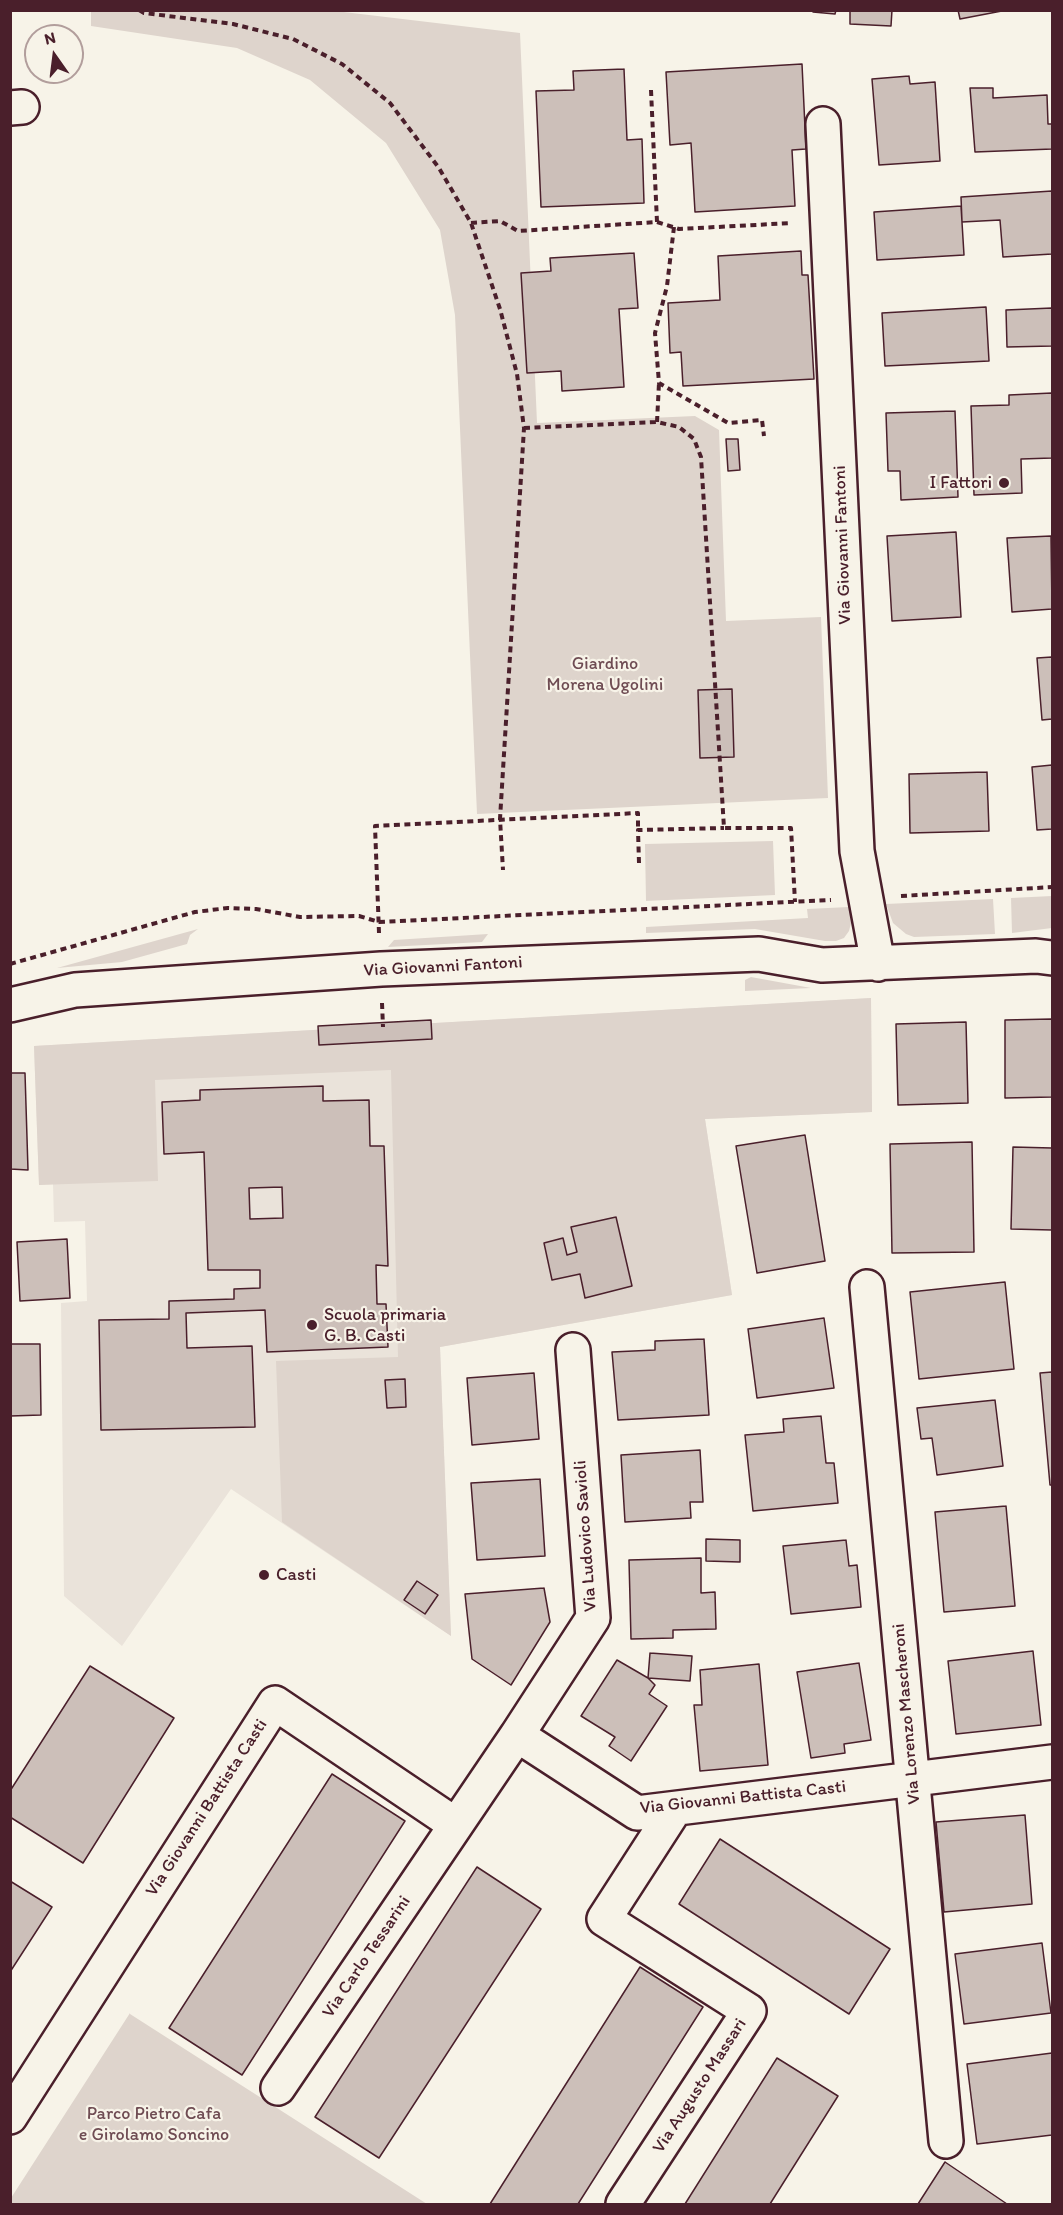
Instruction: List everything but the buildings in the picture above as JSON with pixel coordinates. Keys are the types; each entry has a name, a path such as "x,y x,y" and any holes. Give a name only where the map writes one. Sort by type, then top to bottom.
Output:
{"street":[{"name":"Via Giovanni Fantoni","path":"823,124 857,851 878,964"},
{"name":"Via Giovanni Fantoni","path":"10,1005 75,990 393,969 759,954 822,965 1047,954"},
{"name":"Via Lorenzo Mascheroni","path":"867,1287 946,2141"},
{"name":"Via Ludovico Savioli","path":"517,1736 593,1618 573,1350"},
{"name":"Via Giovanni Battista Casti","path":"10,2117 275,1703 456,1826"},
{"name":"Via Giovanni Battista Casti","path":"517,1736 637,1813 1053,1762"},
{"path":"456,1826 517,1736"},
{"name":"Via Augusto Massari","path":"623,2205 749,2011 604,1918 675,1809"},
{"name":"Via Carlo Tessarini","path":"278,2088 456,1826"}],"path":[{"path":"140,10 144,13 233,24 293,39 342,64 390,103 439,168 471,223 500,309 517,374 524,428 500,819 503,870"},
{"path":"651,90 657,222"},
{"path":"471,223 500,221 518,231 657,222 679,229 829,222"},
{"path":"657,422 659,383 655,333 668,286 674,227"},
{"path":"659,383 728,423 762,420 764,436"},
{"path":"524,428 657,422 679,427 694,439 701,457 724,828"},
{"path":"379,922 375,826 638,813 639,864"},
{"path":"638,830 791,828 795,902"},
{"path":"896,897 1053,887"},
{"path":"10,964 195,912 228,908 256,909 300,917 359,916 379,922 838,900"}],"shaded area":[{"name":"Scuola primaria G. B. Casti","path":"871,998 872,1112 705,1119 732,1295 440,1347 451,1636 231,1489 122,1646 64,1596 61,1303 87,1301 85,1221 54,1222 53,1184 39,1185 34,1046"}],"green space":[{"name":"Giardino Morena Ugolini","path":"327,10 520,33 537,423 695,416 719,430 726,621 821,617 828,798 477,814 455,315 440,230 386,143 310,80 237,48 91,26 91,11"},
{"path":"773,841 775,895 646,901 645,844"},
{"path":"1052,896 1052,928 1012,933 1011,898"},
{"path":"993,899 995,934 914,937 906,934 893,923 886,904"},
{"path":"849,907 851,923 849,931 844,938 836,941 755,929 646,933 646,927 808,918 807,909"},
{"path":"198,929 190,935 187,944 122,962 57,968"},
{"path":"488,934 482,942 388,947 394,940"},
{"path":"751,977 811,988 745,991 745,980"},
{"path":"871,998 872,1112 705,1119 732,1295 440,1347 451,1636 282,1522 276,1361 398,1357 391,1070 155,1080 158,1181 39,1185 34,1046"},
{"name":"Parco Pietro Cafa e Girolamo Soncino","path":"130,2013 427,2204 11,2204 11,2198"}],"place":[{"name":"I Fattori","path":"1004,483"},
{"name":"Scuola primaria G. B. Casti","path":"312,1325"},
{"name":"Casti","path":"264,1575"}]}
